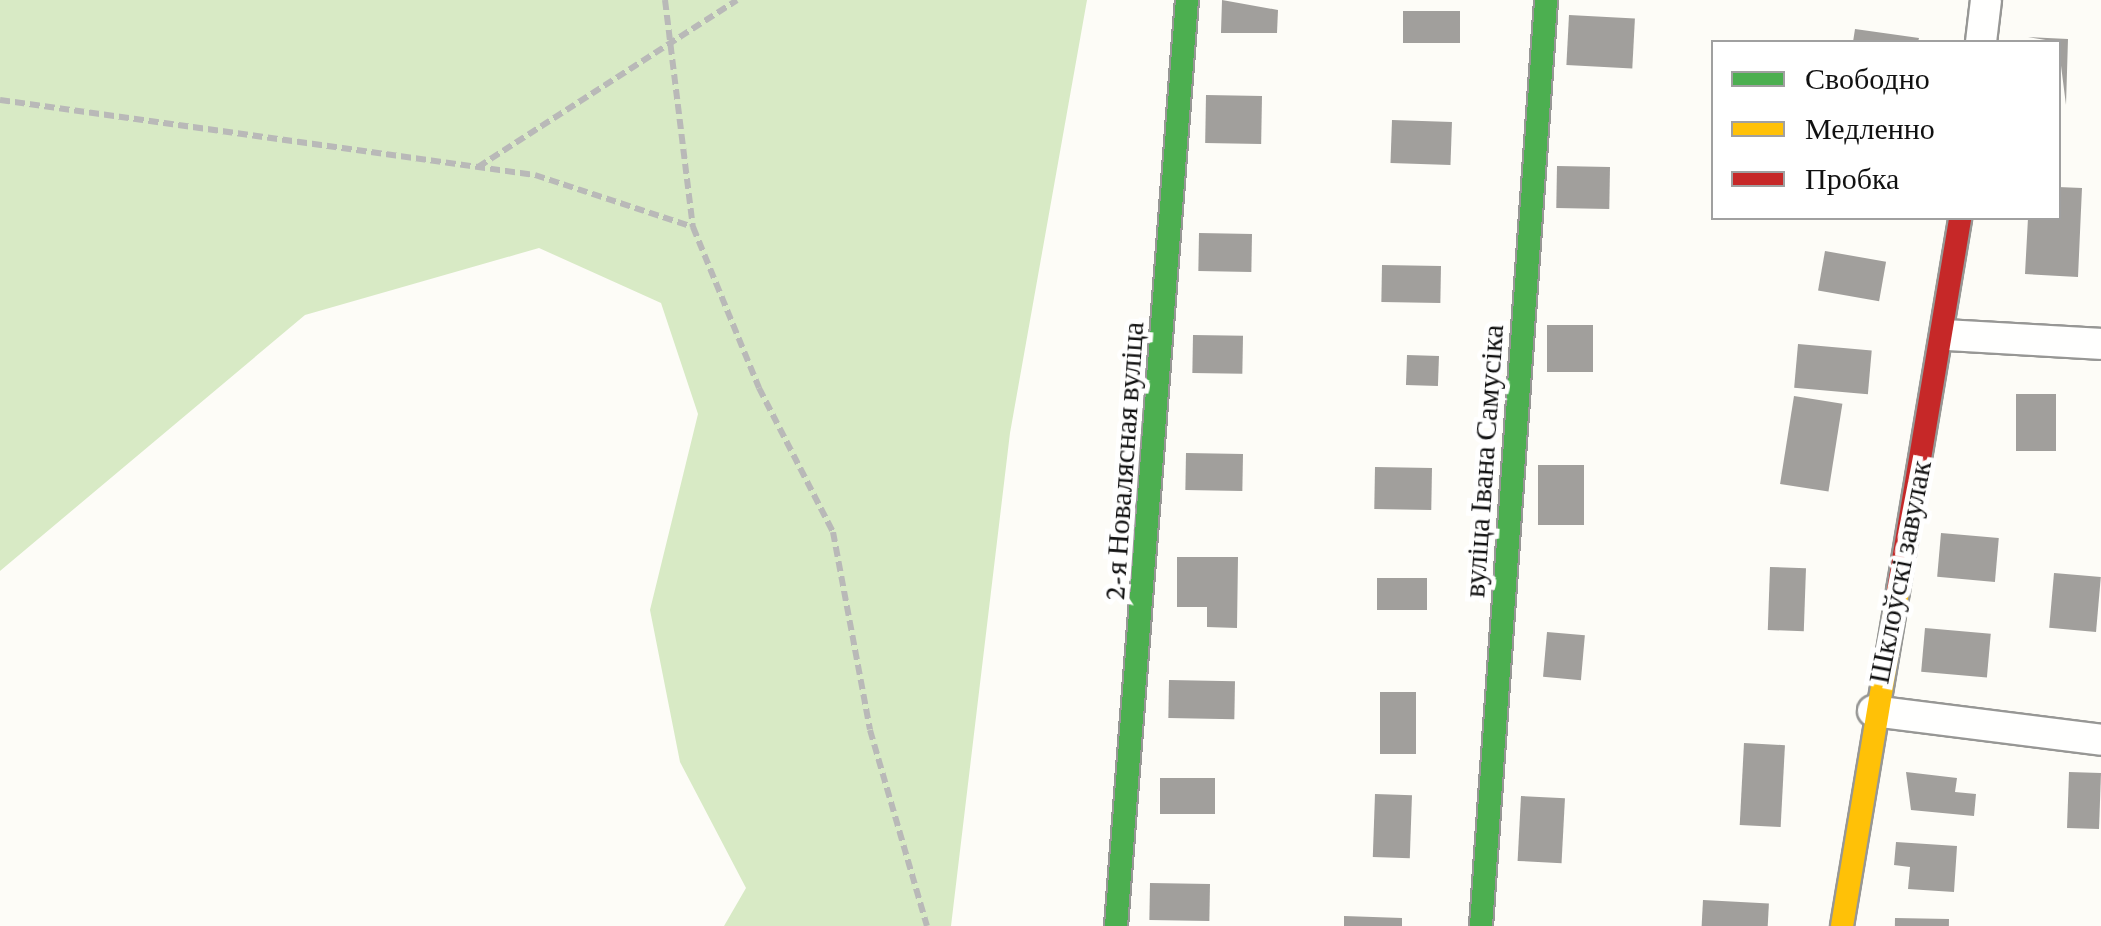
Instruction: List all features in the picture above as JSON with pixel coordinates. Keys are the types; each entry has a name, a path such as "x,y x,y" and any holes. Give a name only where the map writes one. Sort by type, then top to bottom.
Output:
{"street":[{"name":"2-я Новалясная вуліца","path":"1116,926 1187,0"},
{"name":"вуліца Івана Самусіка","path":"1482,926 1546,0"},
{"path":"1981,40 1986,0"},
{"name":"Шклоўскі завулак","path":"1842,926 1873,710 1946,335 1960,220"},
{"path":"1946,335 2101,344"},
{"path":"1873,710 2101,740"}],"path":[{"path":"665,0 692,227 759,388 833,532 870,730 927,926"},
{"path":"477,168 670,39 737,0"},
{"path":"0,100 534,175 692,227"}],"green space":[{"path":"0,0 1087,0 1010,433 951,926 724,926 746,888 680,762 650,610 698,414 661,303 539,248 305,315 0,571"}],"building":[{"path":"1222,0 1278,10 1277,33 1221,33"},
{"path":"1403,11 1460,11 1460,43 1403,43"},
{"path":"1569,15 1635,18 1632,68 1566,65"},
{"path":"1855,29 1919,38 1918,40 1853,40"},
{"path":"2028,37 2068,39 2066,105 2061,40"},
{"path":"1206,95 1262,96 1261,144 1205,143"},
{"path":"1392,120 1452,122 1450,165 1390,163"},
{"path":"1557,166 1610,167 1609,209 1556,208"},
{"path":"2061,187 2082,188 2078,277 2025,274 2028,220 2061,220"},
{"path":"1199,233 1252,234 1251,272 1198,271"},
{"path":"1825,251 1886,262 1879,301 1818,290"},
{"path":"1382,265 1441,266 1440,303 1381,302"},
{"path":"1547,325 1593,325 1593,372 1547,372"},
{"path":"1193,335 1243,336 1242,374 1192,373"},
{"path":"1798,344 1872,350 1868,394 1794,388"},
{"path":"1407,355 1439,356 1438,386 1406,385"},
{"path":"2016,394 2056,394 2056,451 2016,451"},
{"path":"1794,396 1842,404 1828,492 1780,484"},
{"path":"1186,453 1243,454 1242,491 1185,490"},
{"path":"1538,465 1584,465 1584,525 1538,525"},
{"path":"1375,467 1432,468 1431,510 1374,509"},
{"path":"1941,533 1999,538 1995,582 1937,577"},
{"path":"1177,557 1238,557 1237,628 1207,627 1207,607 1177,607"},
{"path":"1770,567 1806,568 1804,631 1768,630"},
{"path":"2054,573 2101,577 2096,632 2049,628"},
{"path":"1377,578 1427,578 1427,610 1377,610"},
{"path":"1925,628 1991,634 1987,678 1921,672"},
{"path":"1547,632 1585,635 1581,680 1543,677"},
{"path":"1169,680 1235,681 1234,719 1168,718"},
{"path":"1380,692 1416,692 1416,754 1380,754"},
{"path":"1744,743 1785,745 1781,827 1740,825"},
{"path":"1906,772 1957,778 1955,792 1976,794 1974,816 1911,810"},
{"path":"2069,772 2101,773 2099,829 2067,828"},
{"path":"1160,778 1215,778 1215,814 1160,814"},
{"path":"1375,794 1412,795 1410,858 1373,857"},
{"path":"1521,796 1565,798 1562,863 1518,861"},
{"path":"1896,842 1957,846 1954,892 1908,889 1910,867 1894,865"},
{"path":"1150,883 1210,884 1209,921 1149,920"},
{"path":"1703,900 1769,903 1768,926 1702,926"},
{"path":"1344,916 1402,918 1402,926 1344,926"},
{"path":"1895,918 1949,919 1949,926 1895,926"}],"traffic: fast":[{"path":"1116,926 1187,0"},
{"path":"1481,926 1546,0"}],"traffic: slow":[{"path":"1842,926 1898,590"}],"traffic: jam":[{"path":"1898,590 1960,220"}]}
